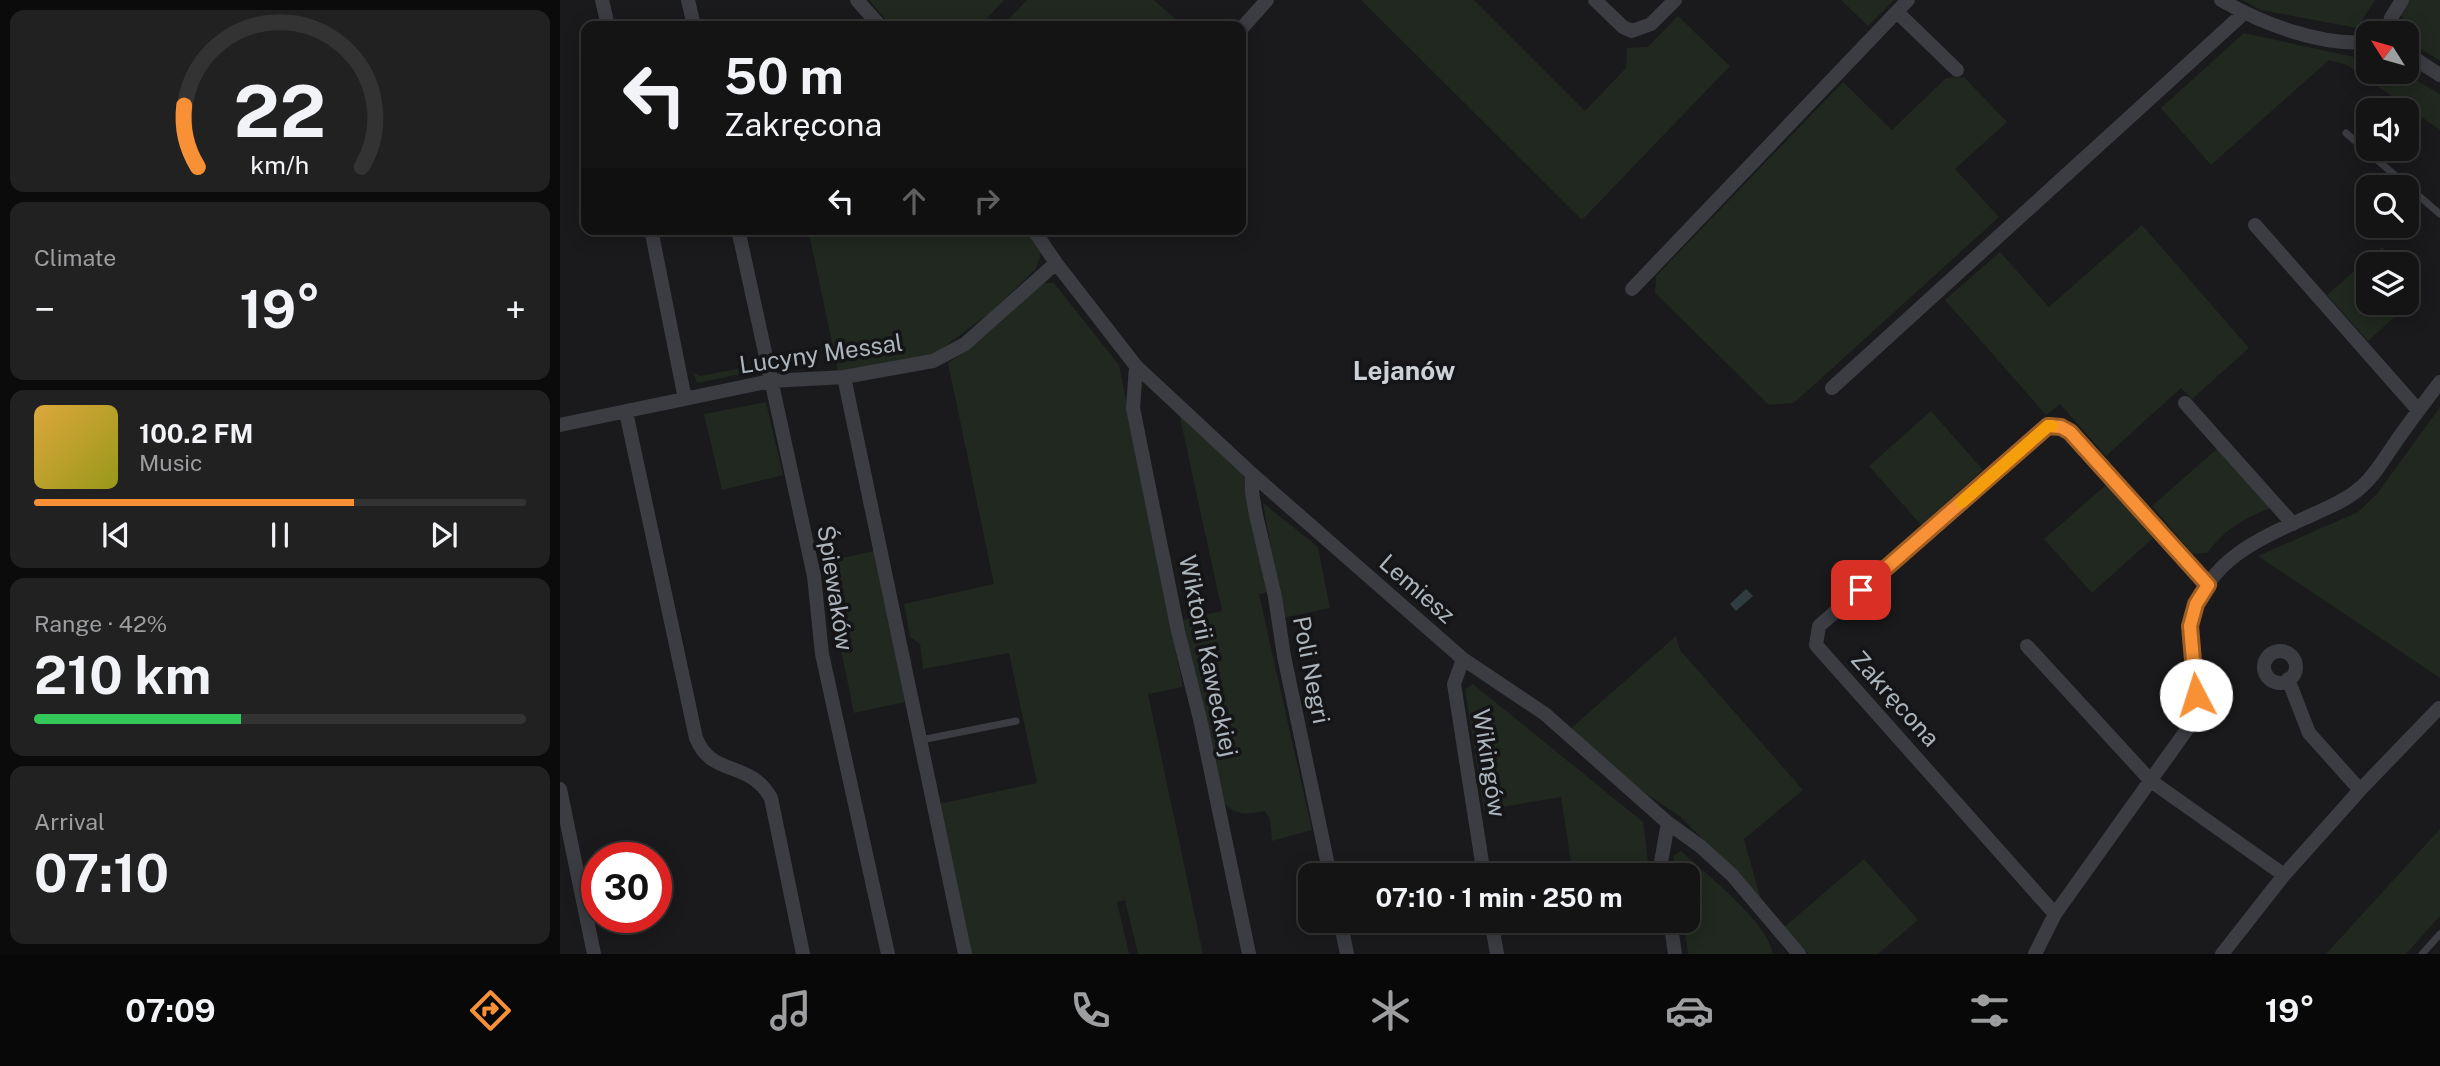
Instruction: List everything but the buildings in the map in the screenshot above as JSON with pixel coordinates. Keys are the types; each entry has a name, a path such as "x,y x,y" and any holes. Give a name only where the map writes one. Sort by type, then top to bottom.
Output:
{"street":[{"path":"602,0 607,21"},
{"path":"688,0 693,21"},
{"path":"1246,23 1267,0"},
{"path":"1595,0 1623,27 1632,31 1651,24 1675,0"},
{"path":"1632,289 1908,0"},
{"path":"2221,0 2244,13 2325,41 2356,42"},
{"path":"2390,21 2402,0"},
{"path":"861,4 876,21"},
{"path":"1897,12 1957,70"},
{"path":"1832,388 2244,13"},
{"path":"2419,61 2440,75"},
{"path":"2255,225 2418,410"},
{"path":"652,235 685,400"},
{"name":"Śpiewaków","path":"739,235 814,576 822,654 888,954"},
{"name":"Lemiesz","path":"1037,235 1136,366 1252,474 1463,659 1545,714 1668,823 1700,846 1732,875 1799,954"},
{"name":"Lucyny Messal","path":"560,425 771,381 844,377 933,361 965,344 1056,263"},
{"name":"Wiktorii Kaweckiej","path":"1136,366 1133,408 1178,631 1200,719 1249,954"},
{"path":"844,377 965,954"},
{"path":"2035,954 2055,914 2188,728 2196,695 2190,626 2196,604 2208,585 2230,558 2259,540 2330,507 2360,488 2440,382"},
{"path":"2185,403 2293,524"},
{"path":"626,412 696,738 701,752 713,761 752,776 764,786 771,798 803,954"},
{"name":"Zakręcona","path":"2055,914 1816,645 1819,626 2048,426 2061,427 2070,432 2208,585"},
{"name":"Poli Negri","path":"1252,474 1252,492 1328,863"},
{"path":"2027,646 2151,781 2284,875"},
{"name":"Wikingów","path":"1463,659 1454,684 1482,863"},
{"path":"2288,679 2309,733 2360,790"},
{"path":"2222,954 2284,875 2360,790 2439,709"},
{"path":"560,789 594,954"},
{"path":"1661,863 1668,823"},
{"path":"1343,933 1347,954"},
{"path":"1494,933 1497,954"},
{"path":"1672,933 1675,954"}],"lane":[{"path":"861,4 866,21"},
{"path":"2346,133 2440,214"},
{"path":"920,740 1016,721"},
{"path":"2422,954 2440,934"}],"shaded area":[{"path":"869,0 1004,0 985,21 887,21"},
{"path":"1027,0 1154,0 1177,21 1007,21"},
{"path":"1361,0 1474,0 1585,111 1626,68 1627,48 1648,47 1678,16 1730,66 1582,220"},
{"path":"1841,0 1894,0 1868,26"},
{"path":"2242,0 2375,0 2362,21 2356,21 2356,28 2261,10"},
{"path":"2402,0 2440,0 2440,61 2419,47 2419,21 2403,21 2399,5"},
{"path":"2244,33 2356,57 2356,71 2347,65 2329,60 2211,165 2161,108"},
{"path":"1964,77 2007,122 1955,169 1999,217 1794,403 1769,405 1655,293 1656,276 1843,82 1892,130 1946,78"},
{"path":"2419,82 2440,94 2440,130 2419,115 2419,98 2394,98 2374,84 2419,84"},
{"path":"2142,225 2249,348 2192,399 2181,388 2106,456 2060,404 2046,415 1945,300 2000,252 2049,307"},
{"path":"809,235 1029,235 1041,253 1036,269 992,311 943,348 928,356 838,371"},
{"path":"2356,270 2356,315 2397,315 2368,341 2327,295"},
{"path":"1042,283 1054,283 1119,365 1183,687 1148,694 1203,954 1138,954 1125,900 1117,902 1129,954 970,954 939,804 1037,783 1009,653 923,669 920,644 910,637 904,604 994,584 948,363 985,335"},
{"path":"744,364 752,369 750,372 697,383 693,372 700,376 742,368"},
{"path":"766,402 783,475 722,490 704,414"},
{"path":"2440,407 2440,678 2258,556 2358,512 2377,494"},
{"path":"1931,411 1983,470 1921,525 1869,466"},
{"path":"1179,413 1244,474 1269,588 1265,593 1259,594 1312,830 1272,841 1270,819 1265,811 1237,812 1223,801 1183,620 1222,611"},
{"path":"2218,448 2270,508 2235,526 2207,553 2193,554 2152,506"},
{"path":"2106,485 2153,538 2092,593 2044,539"},
{"path":"1263,503 1318,547 1330,608 1283,618"},
{"path":"874,551 905,702 854,713 823,562"},
{"path":"1746,589 1753,596 1736,611 1730,604"},
{"path":"1676,636 1680,650 1803,790 1744,839 1761,900 1681,817 1642,791 1568,731"},
{"path":"1473,684 1643,822 1648,861 1571,863 1561,797 1484,810 1465,689"},
{"path":"2440,829 2440,916 2406,954 2326,954"},
{"path":"1681,851 1695,863 1674,863 1673,856"},
{"path":"1864,859 1918,920 1878,954 1808,954 1784,927"},
{"path":"1700,868 1760,928 1773,954 1688,954 1685,933 1700,933"}],"slow traffic":[{"path":"1962,502 2048,426 2052,426"}],"district":[{"name":"Lejanów","path":"1404,371"}],"route":[{"path":"1861,590 2048,426 2061,427 2070,432 2208,585 2191,616 2196,695"}]}
